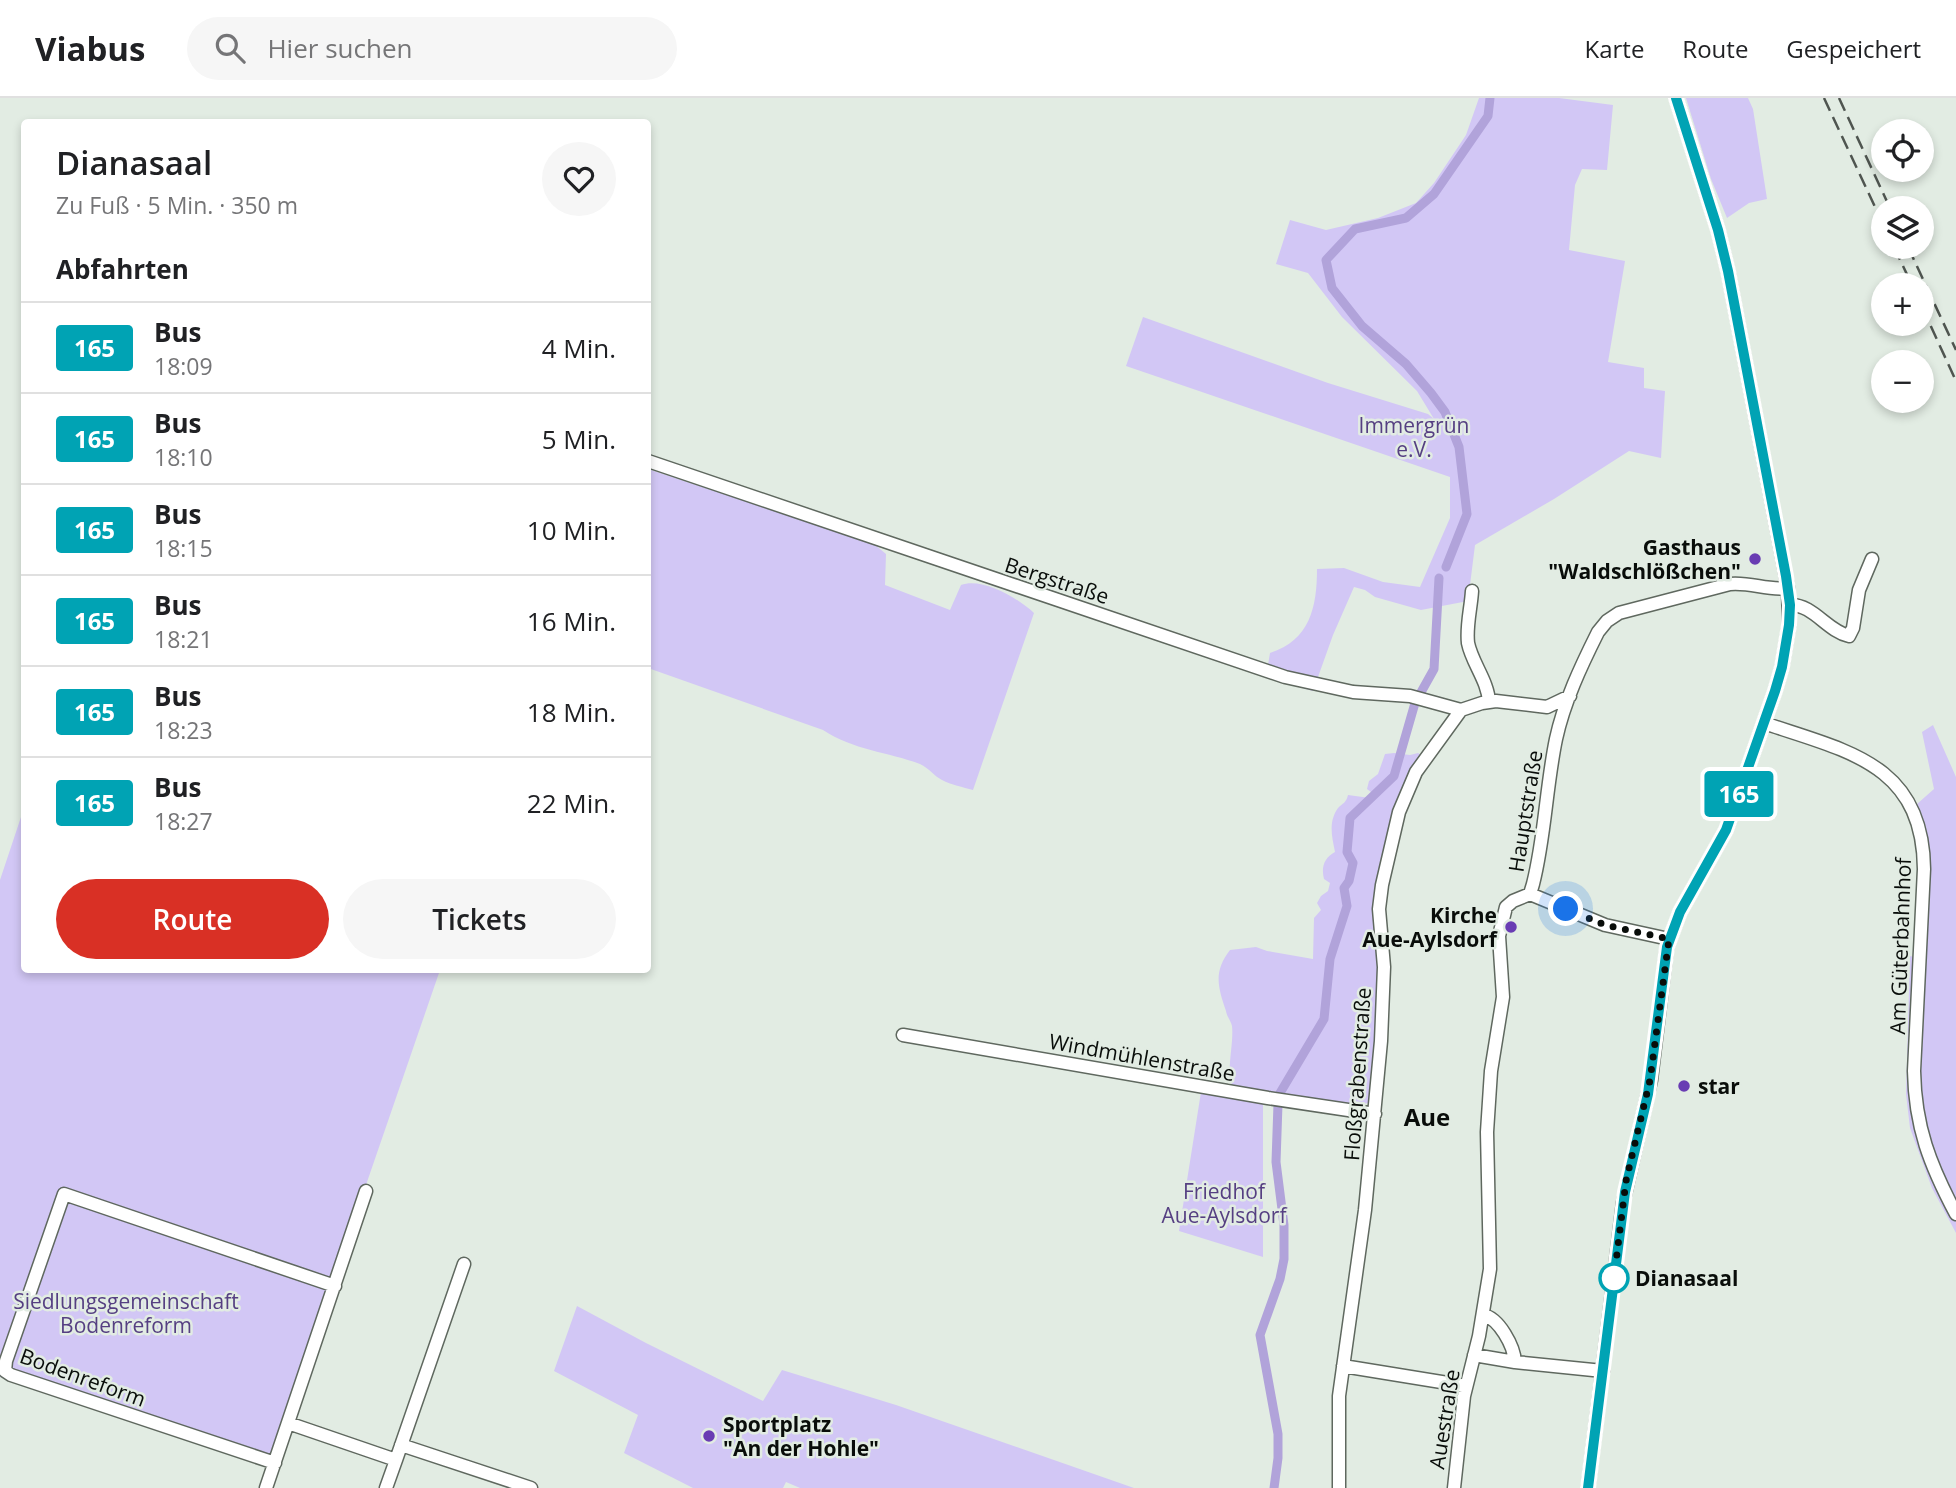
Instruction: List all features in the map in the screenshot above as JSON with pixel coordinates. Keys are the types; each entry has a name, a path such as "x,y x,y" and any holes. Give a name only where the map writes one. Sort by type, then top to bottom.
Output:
{"street":[{"path":"1588,1488 1625,1192 1648,1094 1669,939 1680,912 1726,830 1782,667 1789,625 1788,588 1728,271 1718,230 1676,98"},
{"name":"Bergstraße","path":"651,462 1285,677 1353,692 1416,698 1461,710"},
{"path":"1790,605 1804,607 1849,636 1853,628 1859,590 1872,559"},
{"name":"Hauptstraße","path":"1474,1355 1490,1262 1487,1132 1493,1061 1502,1003 1498,945 1503,916 1509,904 1530,894 1538,866 1548,805 1551,765 1560,723 1570,696 1598,632 1607,621 1619,613 1730,584 1748,583 1767,588 1788,588"},
{"path":"1472,591 1468,642 1488,692 1489,702"},
{"path":"1461,710 1489,702 1547,707 1570,696"},
{"path":"1547,707 1560,723"},
{"name":"Floßgrabenstraße","path":"1339,1488 1338,1416 1375,1114 1384,981 1379,921 1382,885 1395,825 1407,792 1423,762 1461,710"},
{"name":"Am Güterbahnhof","path":"1764,723 1838,748 1871,763 1898,786 1916,816 1922,839 1924,869 1915,1099 1927,1154 1956,1214"},
{"path":"1530,894 1605,925 1669,939"},
{"name":"Windmühlenstraße","path":"903,1035 1278,1100 1375,1114"},
{"path":"267,1488 366,1191"},
{"name":"Bodenreform","path":"275,1463 11,1375 5,1371 6,1362 64,1194 335,1286"},
{"path":"386,1488 464,1264"},
{"path":"1483,1315 1489,1316 1496,1323 1514,1352 1515,1362"},
{"path":"1474,1355 1603,1371"},
{"name":"Auestraße","path":"1454,1488 1466,1386 1474,1355"},
{"path":"1343,1366 1466,1386"},
{"path":"288,1423 396,1460"},
{"path":"401,1446 530,1488"}],"green space":[{"name":"Immergrün e.V.","path":"1479,98 1559,98 1613,105 1607,170 1582,169 1575,185 1569,250 1625,261 1608,362 1644,368 1644,388 1665,391 1661,458 1629,451 1475,545 1468,601 1421,610 1375,597 1354,587 1313,691 1266,677 1270,653 1294,640 1308,620 1313,609 1317,569 1344,568 1383,582 1420,587 1450,518 1450,477 1126,366 1143,317 1328,383 1428,414 1434,419 1417,391 1342,317 1308,273 1276,264 1290,220 1326,230 1378,218 1416,203 1434,183 1466,135"},
{"path":"1686,98 1748,98 1753,109 1767,199 1749,203 1727,218 1711,179"},
{"path":"651,470 874,544 886,554 885,585 950,610 961,585 970,583 999,590 1034,613 973,790 946,782 920,764 846,742 823,730 651,669"},
{"path":"1933,725 1956,777 1956,1233 1932,1188 1910,1128 1906,1094 1910,956 1923,959 1929,880 1927,841 1917,804 1934,789 1922,732"},
{"name":"Friedhof Aue-Aylsdorf","path":"1418,753 1423,756 1374,897 1380,967 1371,1101 1352,1106 1337,1106 1263,1101 1263,1257 1179,1231 1201,1092 1232,1085 1232,1026 1219,987 1221,965 1230,950 1256,947 1313,959 1314,918 1321,910 1317,903 1328,891 1330,883 1324,879 1323,867 1328,857 1335,852 1332,830 1335,813 1348,795 1370,798 1371,792 1367,789 1369,781 1378,774 1385,754"},
{"name":"Siedlungsgemeinschaft Bodenreform","path":"21,817 21,973 439,973 272,1458 0,1377 0,880"},
{"path":"577,1306 763,1401 782,1370 896,1405 1134,1488 800,1488 786,1482 783,1488 693,1488 624,1453 638,1415 554,1371"}],"waterway":[{"path":"1446,567 1467,514 1459,447 1445,412 1431,393 1406,364 1362,326 1332,288 1326,260 1355,229 1406,218 1434,194 1488,116 1490,98"},
{"path":"1274,1488 1278,1434 1260,1335 1280,1279 1284,1259 1284,1225 1276,1162 1278,1104 1280,1093 1324,1019 1330,959 1347,906 1344,888 1349,881 1353,863 1347,852 1350,818 1394,776 1415,703 1434,669 1439,578"}],"railway":[{"path":"1824,98 1871,198"},
{"path":"1839,98 1884,196"},
{"path":"1900,259 1906,273"},
{"path":"1914,259 1956,350"},
{"path":"1934,333 1956,381"}],"bus line":[{"name":"165","path":"1588,1488 1625,1192 1648,1094 1667,947 1680,912 1714,853 1730,818 1779,678 1789,625 1790,605 1786,576 1728,271 1718,230 1676,98"}],"place":[{"name":"Gasthaus \"Waldschlößchen\"","path":"1755,559"},
{"name":"Kirche Aue-Aylsdorf","path":"1511,927"},
{"name":"star","path":"1684,1086"},
{"name":"Dianasaal","path":"1614,1278"},
{"name":"Sportplatz \"An der Hohle\"","path":"709,1436"}],"district":[{"name":"Aue","path":"1427,1116"}],"route":[{"path":"1566,909 1605,925 1669,939 1650,1080 1644,1115 1626,1181 1614,1278"}]}
